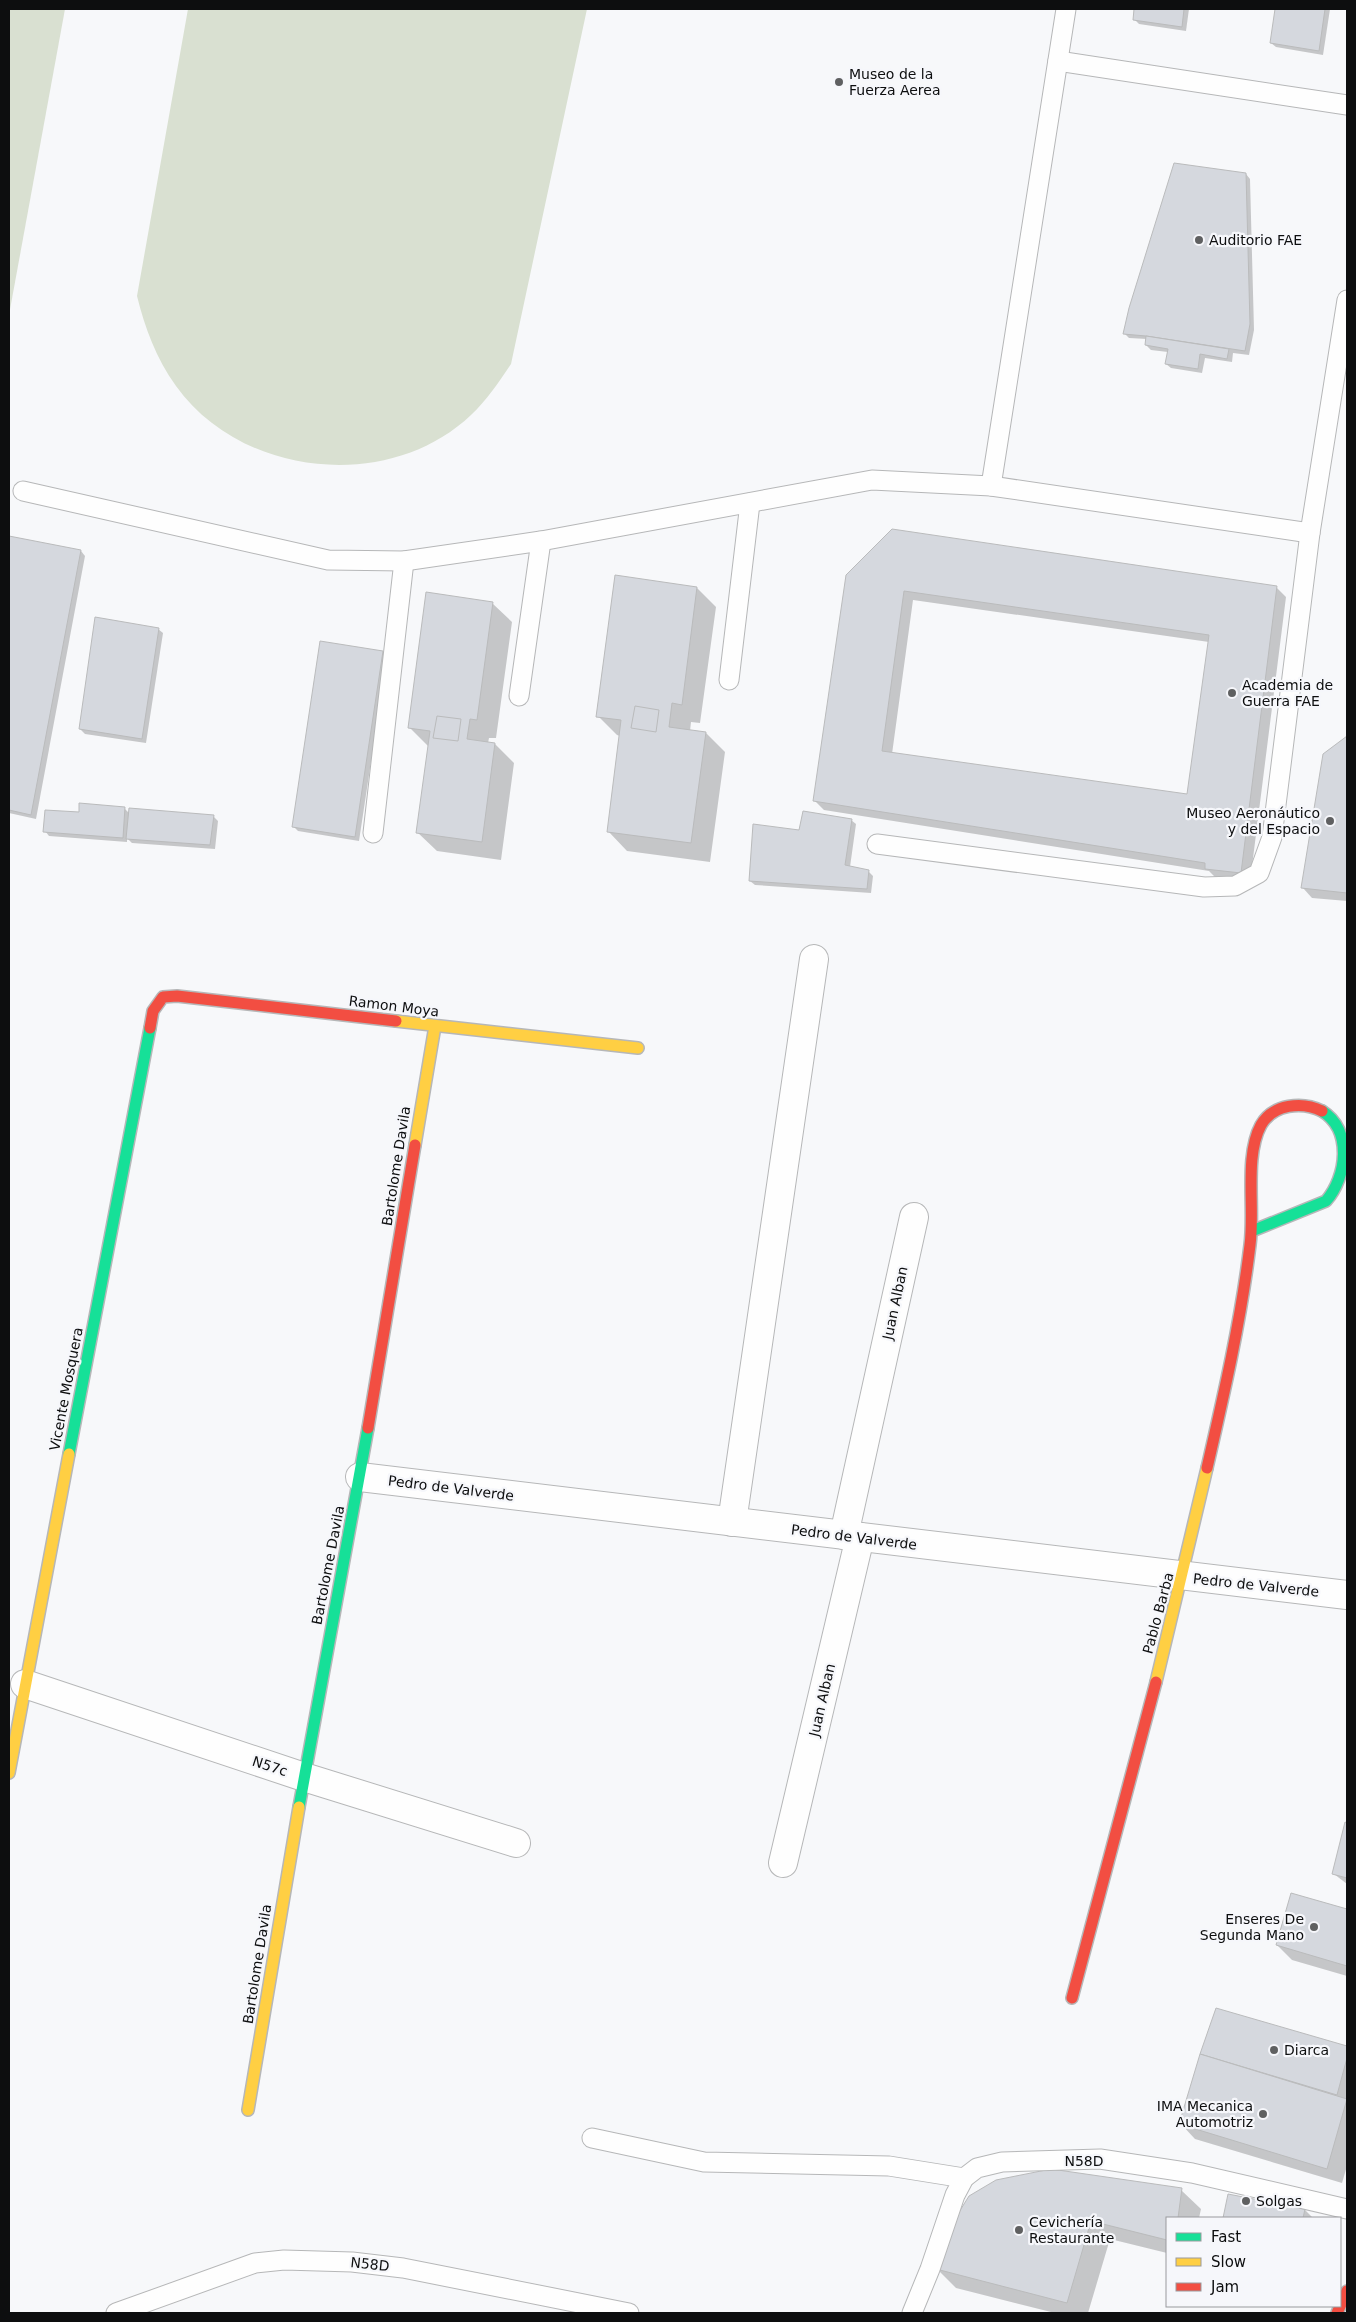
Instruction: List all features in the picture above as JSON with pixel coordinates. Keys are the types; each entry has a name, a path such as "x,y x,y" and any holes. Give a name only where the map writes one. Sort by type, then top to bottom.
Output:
{"street":[{"path":"732,1522 814,959"},
{"name":"Ramon Moya","path":"153,1011 163,997 177,996 638,1048"},
{"name":"Vicente Mosquera","path":"9,1773 153,1011"},
{"name":"Bartolome Davila","path":"248,2110 304,1777 360,1477 435,1026"},
{"name":"Pablo Barba","path":"1072,1998 1183,1576 1237,1326 1252,1231 1254,1148 1262,1122 1277,1110 1297,1105 1313,1107 1326,1113 1337,1126 1342,1148 1342,1172 1333,1194 1326,1201 1252,1231"},
{"name":"Juan Alban","path":"783,1863 852,1536 914,1217"},
{"name":"Pedro de Valverde","path":"360,1477 1347,1595"},
{"name":"N57c","path":"25,1684 304,1777 516,1843"},
{"path":"1341,2304 1347,2291"}],"lane":[{"path":"991,486 1066,9"},
{"path":"1058,61 1347,105"},
{"path":"877,844 1204,887 1235,886 1258,873 1272,837 1310,533 1347,300"},
{"path":"23,490 328,560 404,561 541,542 872,480 991,486 1310,533"},
{"path":"728,680 750,503"},
{"path":"519,696 541,542"},
{"path":"373,833 404,561"},
{"path":"592,2138 704,2162 889,2166 964,2178 955,2195 930,2269 912,2313"},
{"name":"N58D","path":"964,2178 977,2168 1002,2162 1100,2159 1192,2173 1347,2209"},
{"name":"N58D","path":"116,2313 255,2264 284,2260 352,2262 403,2268 629,2313"}],"green space":[{"path":"9,9 65,9 9,315"},
{"path":"188,9 587,9 511,364 477,409 437,440 399,456 359,464 317,464 276,456 238,440 204,417 176,386 163,365 148,331 137,296"}],"building":[{"path":"1134,9 1184,9 1182,27 1133,20"},
{"path":"1275,9 1325,9 1319,51 1270,43"},
{"name":"Auditorio FAE","path":"1174,163 1246,173 1250,324 1245,351 1123,334 1129,308"},
{"path":"1146,336 1229,349 1227,359 1200,354 1198,369 1165,364 1168,349 1145,345"},
{"name":"Academia de Guerra FAE","path":"892,529 1277,586 1241,873 1205,869 1205,863 813,801 846,575","holes":["904,591 1209,635 1187,794 882,751"]},
{"path":"9,536 81,550 31,815 9,810"},
{"path":"615,575 697,587 682,705 672,703 669,727 706,732 691,843 607,832 621,720 596,717"},
{"path":"426,592 493,602 477,720 470,719 467,739 495,743 482,842 416,833 430,731 408,728"},
{"path":"95,617 159,628 142,739 79,729"},
{"path":"320,641 383,651 355,837 292,827"},
{"path":"635,706 659,710 656,732 631,728"},
{"path":"437,716 461,719 458,741 433,738"},
{"name":"Museo Aeronáutico y del Espacio","path":"1347,736 1347,893 1301,888 1323,754"},
{"path":"79,803 125,807 123,838 43,832 45,810 79,812"},
{"path":"129,808 214,815 210,845 126,839"},
{"path":"803,811 852,819 845,865 869,870 867,889 749,881 753,824 799,830"},
{"path":"1345,1822 1347,1823 1347,1878 1332,1874"},
{"name":"Enseres De Segunda Mano","path":"1291,1893 1347,1909 1347,1966 1276,1945"},
{"name":"Diarca","path":"1216,2008 1347,2046 1347,2058 1337,2095 1200,2054"},
{"name":"IMA Mecanica Automotriz","path":"1200,2054 1347,2099 1327,2169 1179,2124"},
{"name":"Cevichería Restaurante","path":"1051,2169 1182,2188 1178,2217 1166,2217 1166,2240 1091,2221 1067,2303 936,2269 956,2217 969,2196 996,2180"},
{"name":"Solgas","path":"1228,2194 1305,2209 1303,2217 1223,2217"}],"traffic: fast":[{"path":"69,1454 150,1028"},
{"path":"1252,1231 1326,1201 1333,1191 1339,1179 1344,1154 1339,1130 1332,1119 1322,1111"},
{"path":"299,1807 368,1428"}],"traffic: slow":[{"path":"396,1021 638,1048"},
{"path":"415,1145 435,1026"},
{"path":"9,1773 69,1454"},
{"path":"1156,1682 1207,1468"},
{"path":"248,2110 299,1807"}],"traffic: jam":[{"path":"150,1028 153,1011 163,997 177,996 396,1021"},
{"path":"1207,1468 1232,1357 1242,1301 1250,1245 1251,1167 1256,1138 1266,1118 1280,1109 1297,1105 1322,1111"},
{"path":"368,1428 415,1145"},
{"path":"1072,1998 1156,1682"},
{"path":"1341,2304 1347,2291"},
{"path":"1337,2313 1340,2307"}],"place":[{"name":"Museo de la Fuerza Aerea","path":"839,82"},
{"name":"Auditorio FAE","path":"1199,240"},
{"name":"Academia de Guerra FAE","path":"1232,693"},
{"name":"Museo Aeronáutico y del Espacio","path":"1330,821"},
{"name":"Enseres De Segunda Mano","path":"1314,1927"},
{"name":"Diarca","path":"1274,2050"},
{"name":"IMA Mecanica Automotriz","path":"1263,2114"},
{"name":"Solgas","path":"1246,2201"},
{"name":"Cevichería Restaurante","path":"1019,2230"}]}
